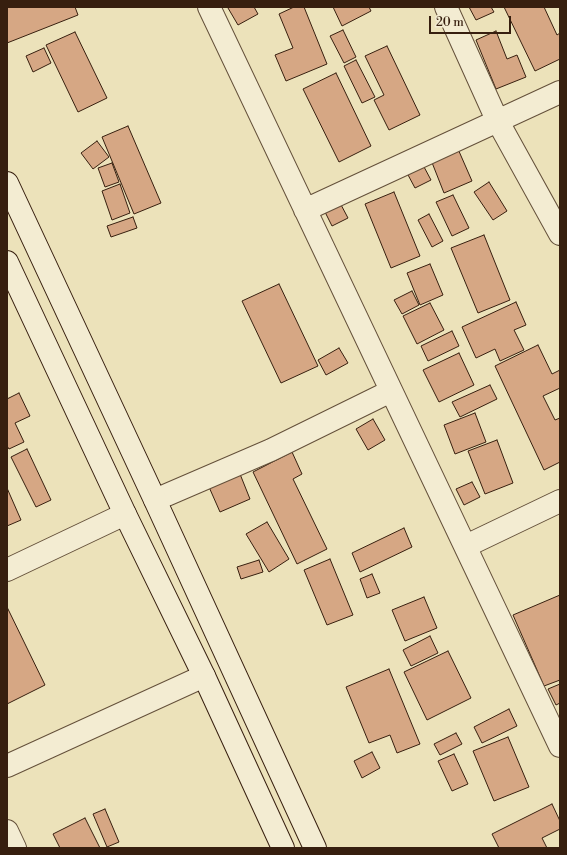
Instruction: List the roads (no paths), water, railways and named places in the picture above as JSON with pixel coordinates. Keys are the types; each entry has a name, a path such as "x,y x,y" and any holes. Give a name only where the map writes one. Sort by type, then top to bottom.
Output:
{"street":[{"path":"209,7 560,746"},
{"path":"446,7 497,120 560,234"},
{"path":"305,210 560,92"},
{"path":"7,183 315,848"},
{"path":"7,262 125,514 204,676 283,848"},
{"path":"155,500 271,450 391,391"},
{"path":"466,546 560,501"},
{"path":"7,570 125,514"},
{"path":"7,766 204,676"},
{"path":"7,832 15,848"}]}
